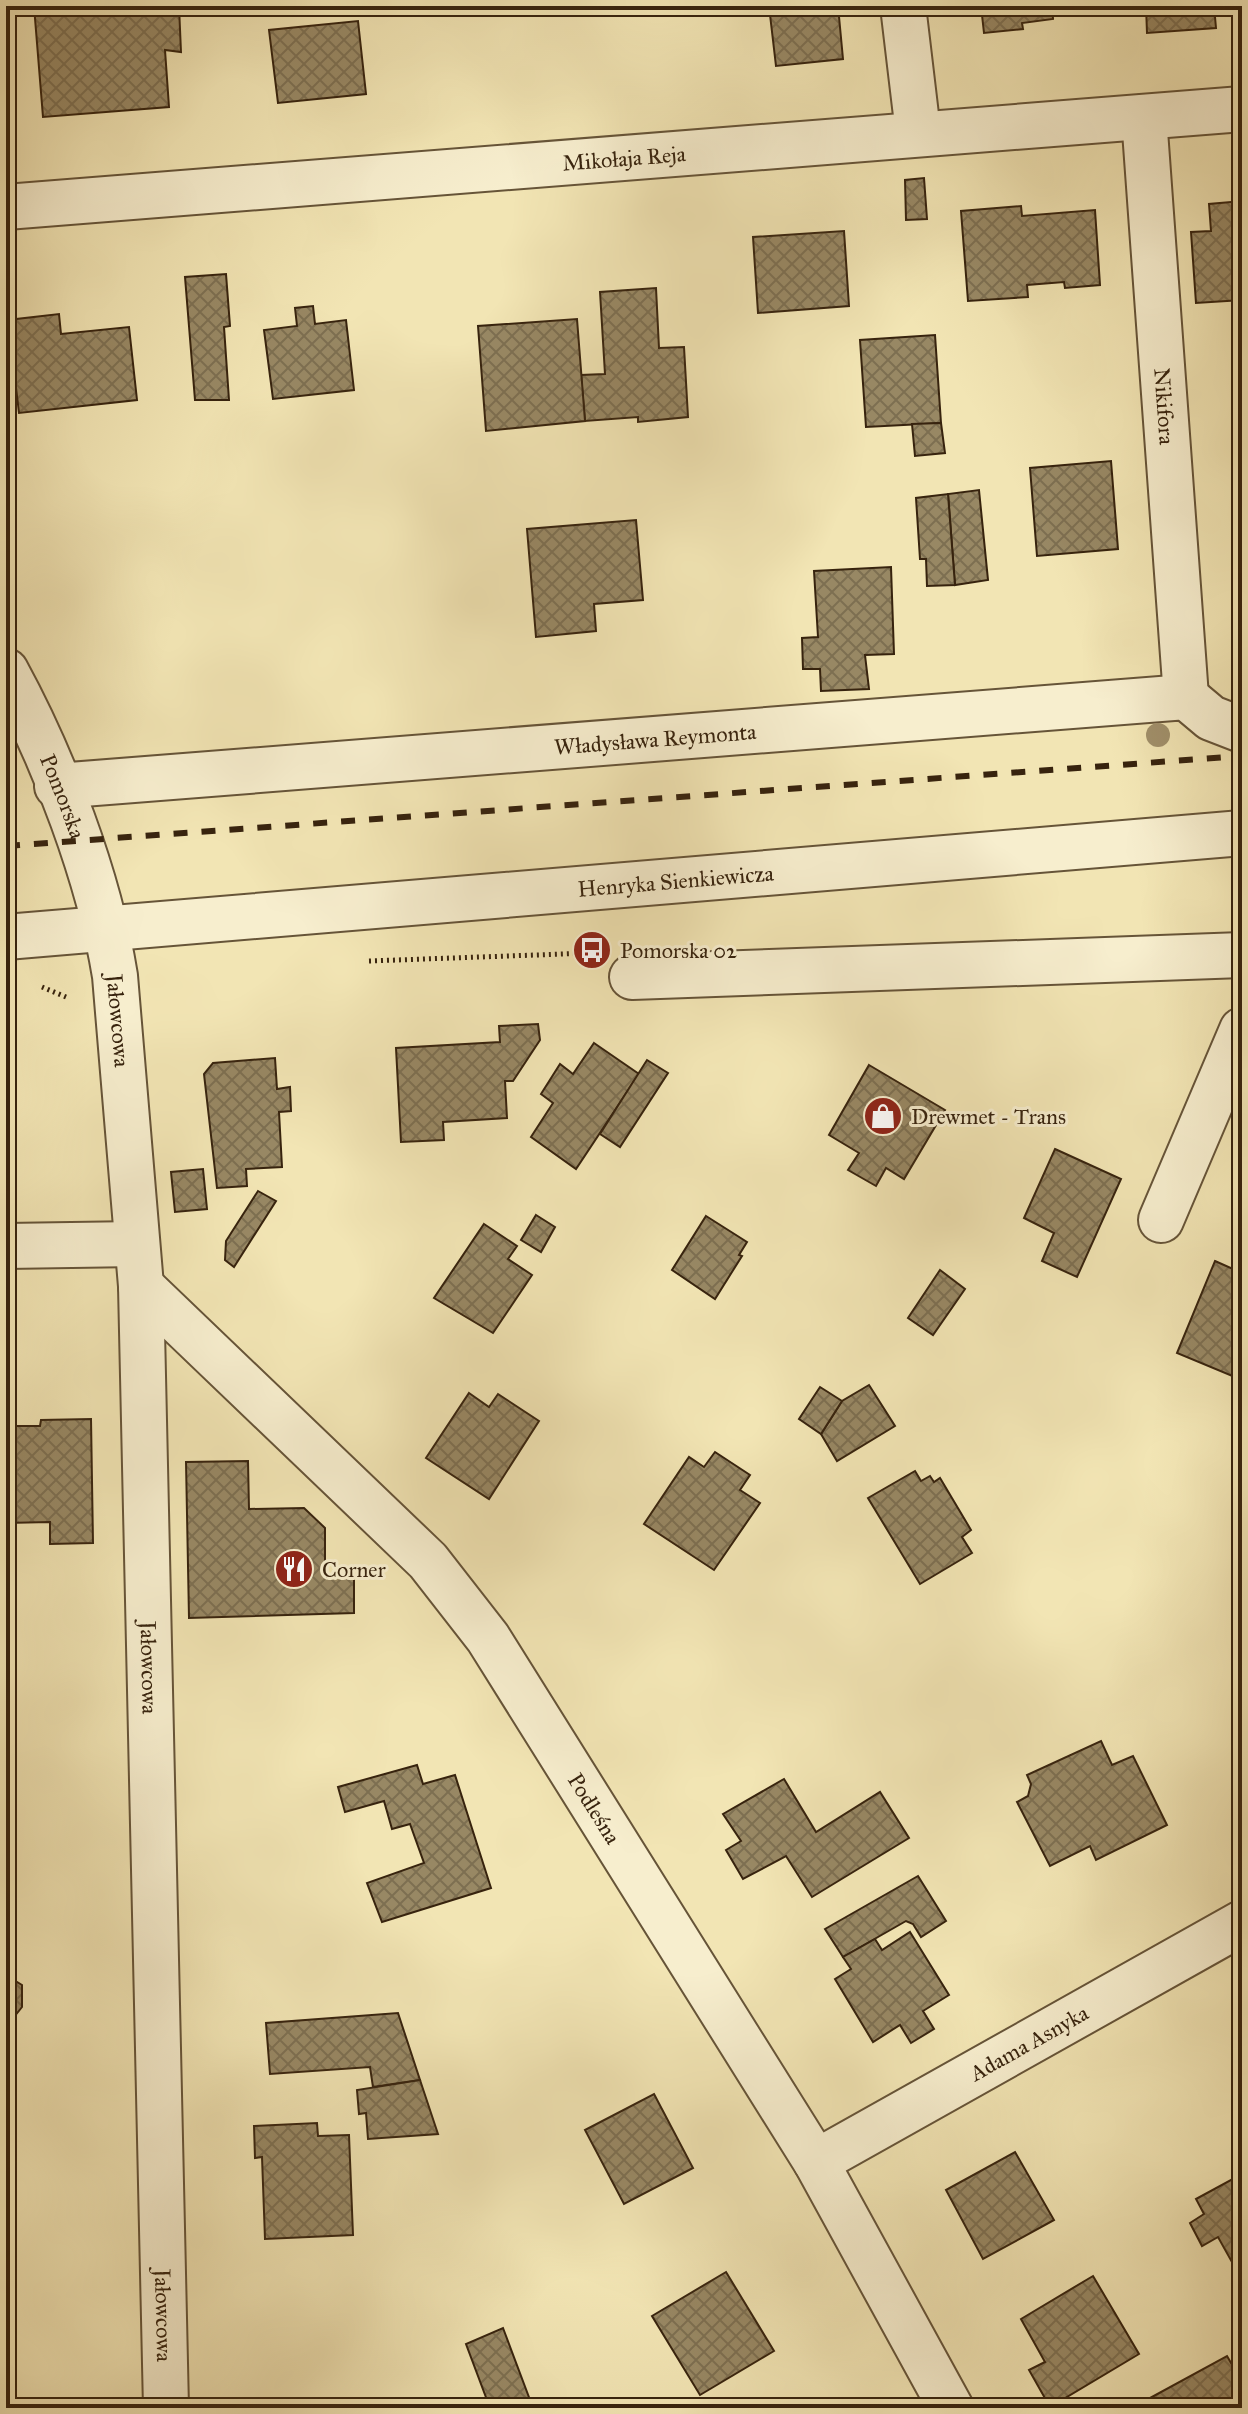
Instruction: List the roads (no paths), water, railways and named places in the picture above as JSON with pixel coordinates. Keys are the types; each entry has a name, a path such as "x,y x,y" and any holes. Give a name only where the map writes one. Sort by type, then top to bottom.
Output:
{"street":[{"path":"903,6 918,132"},
{"name":"Mikołaja Reja","path":"6,207 918,132 1242,109"},
{"name":"Nikifora","path":"1144,117 1186,697"},
{"name":"Pomorska","path":"11,695 57,786 81,843 108,929"},
{"path":"1186,697 1211,718 1242,730"},
{"name":"Władysława Reymonta","path":"57,786 1186,697"},
{"name":"Henryka Sienkiewicza","path":"6,937 1242,833"},
{"name":"Jałowcowa","path":"108,929 115,976 139,1265 166,2408"},
{"path":"620,965 1242,955"},
{"path":"1161,1220 1242,1030"},
{"path":"6,1246 139,1265"},
{"name":"Podleśna","path":"139,1265 384,1517 460,1601 488,1638 816,2162 951,2408"},
{"name":"Adama Asnyka","path":"816,2162 1242,1923"}],"railway":[{"path":"6,846 1242,756"}],"place":[{"name":"Pomorska 02","path":"592,950"},
{"name":"Drewmet - Trans","path":"883,1116"},
{"name":"Corner","path":"294,1569"}]}
